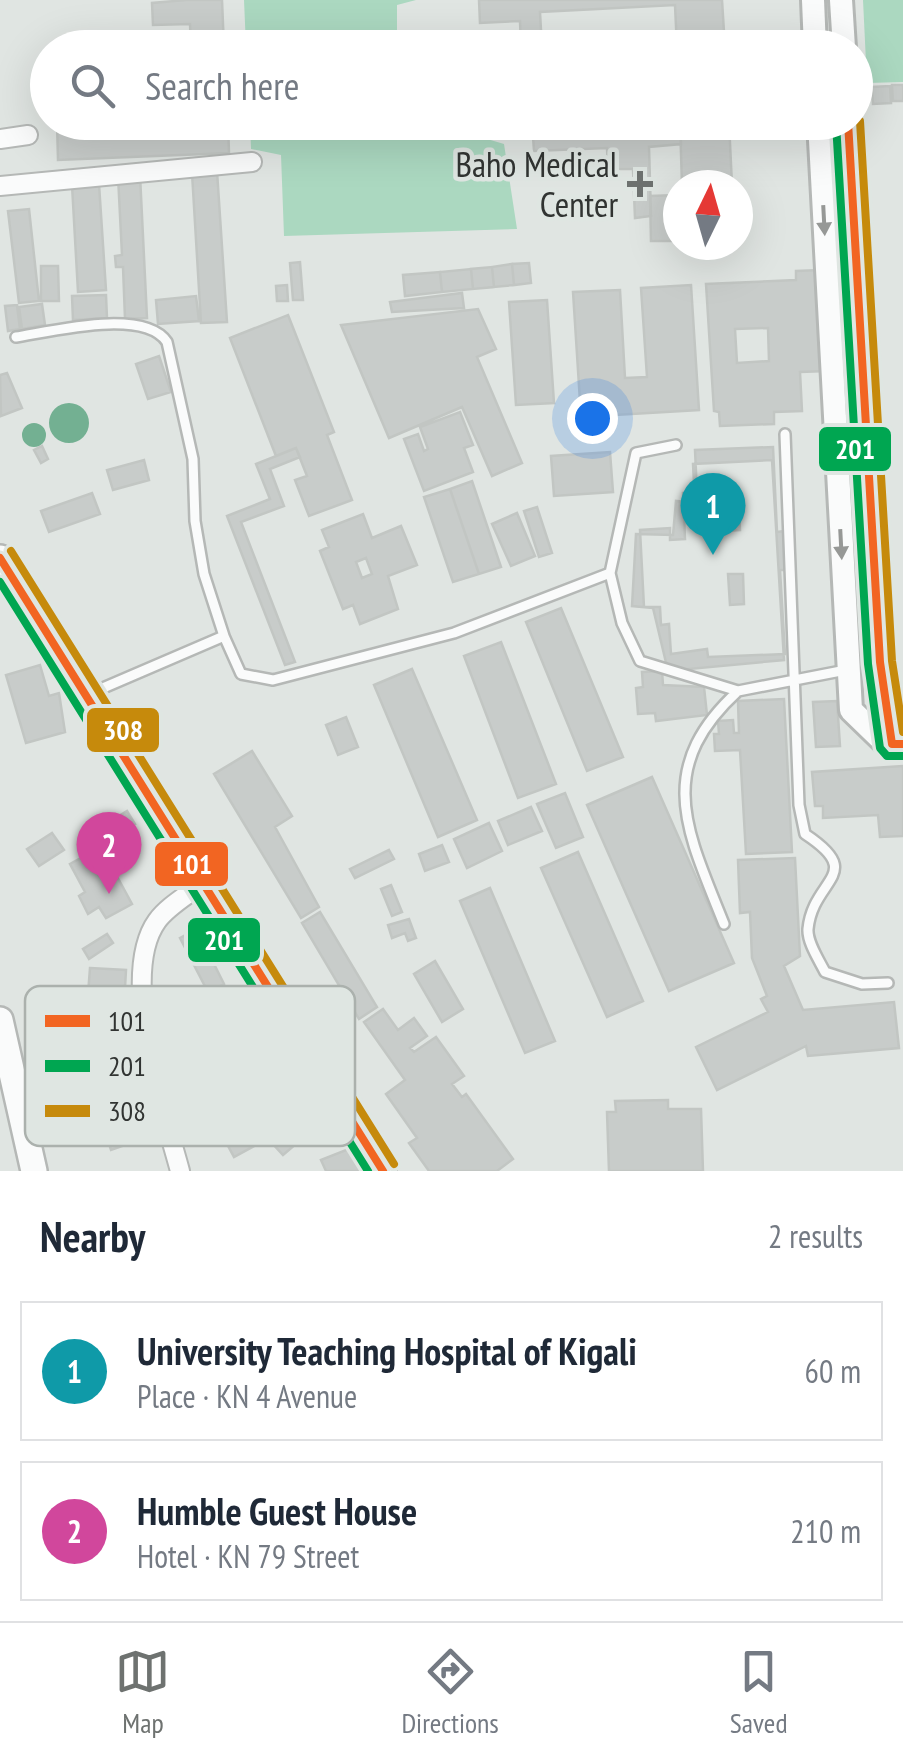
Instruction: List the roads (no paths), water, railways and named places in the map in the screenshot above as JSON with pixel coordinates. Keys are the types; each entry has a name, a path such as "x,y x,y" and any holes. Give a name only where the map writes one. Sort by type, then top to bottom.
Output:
{"main road":[{"path":"0,558 264,986"},
{"path":"0,1020 25,1131"},
{"path":"355,1128 383,1171"},
{"path":"28,1146 34,1171"}],"street":[{"path":"812,0 814,30"},
{"path":"841,0 843,30"},
{"path":"0,139 28,135"},
{"path":"820,140 851,710 864,726 898,744"},
{"path":"849,140 880,662 898,744"},
{"path":"0,186 252,162"},
{"path":"143,986 148,940 158,920 199,886"},
{"path":"173,1146 180,1171"}],"lane":[{"path":"16,337 101,325 147,326 161,332 173,361 193,460 195,521 204,574 241,674 273,680 454,633 610,573"},
{"path":"785,434 799,805 805,834 830,850 836,862 835,877 815,899 807,933 824,972 862,984 888,983"},
{"path":"676,445 636,454 610,573 622,623 640,661 738,691 846,670"},
{"path":"86,695 224,636"},
{"path":"724,924 694,847 682,780 714,713 738,691"}],"place":[{"name":"Baho Medical Center","path":"640,184"},
{"name":"University Teaching Hospital of Kigali","path":"713,555"},
{"name":"Humble Guest House","path":"109,894"}]}
